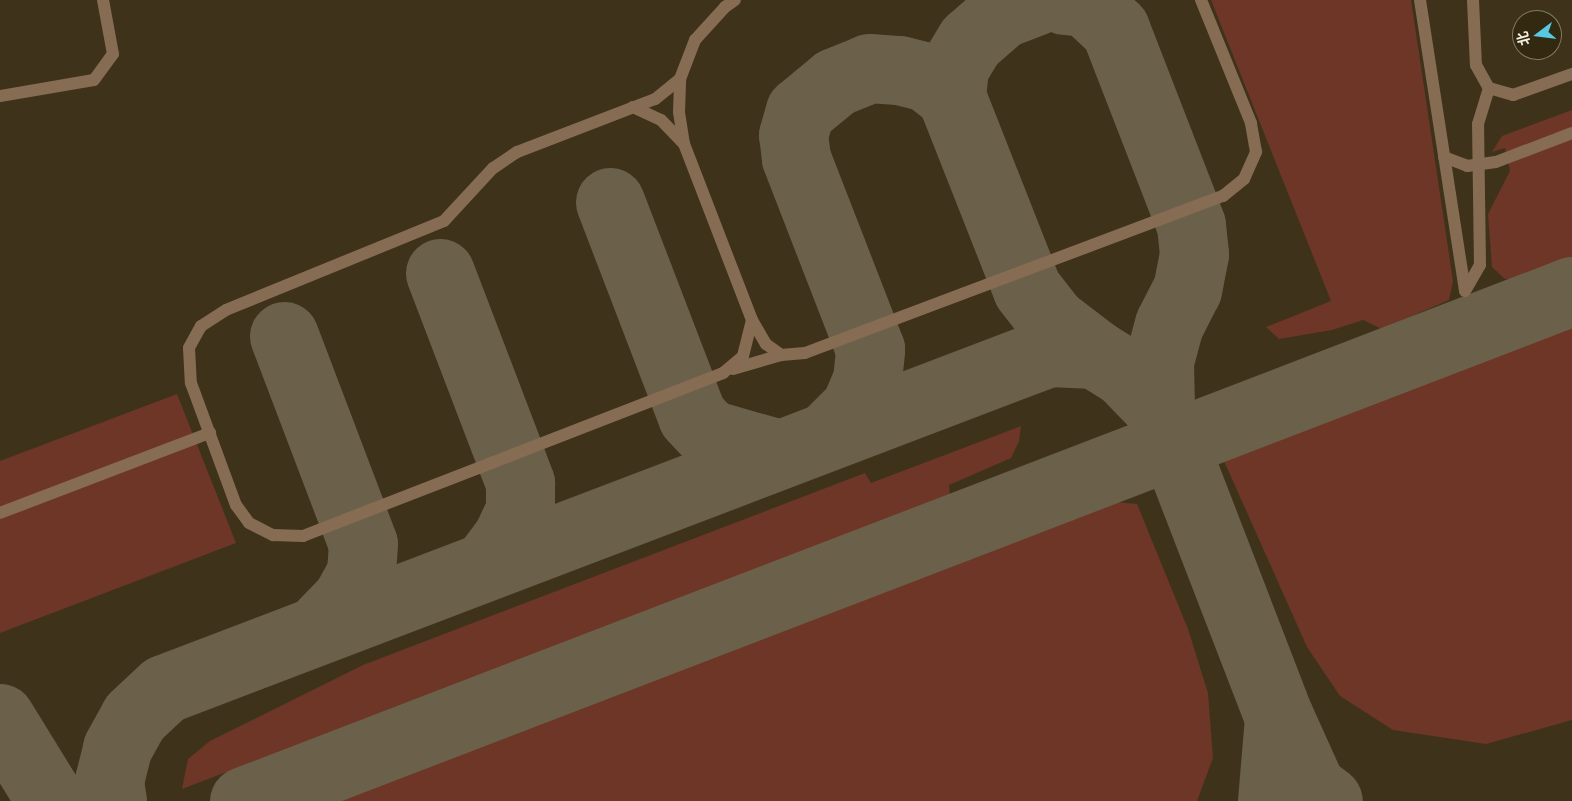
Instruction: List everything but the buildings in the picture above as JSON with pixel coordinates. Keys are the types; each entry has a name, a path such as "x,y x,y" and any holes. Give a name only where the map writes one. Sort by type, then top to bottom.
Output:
{"street":[{"path":"0,96 94,80 113,54 103,0"},
{"path":"735,0 724,7 695,40 680,79 679,112 684,144 752,320 766,344 781,355"},
{"path":"680,79 655,99 518,152 493,168 444,221 226,310 200,326 189,348 191,383 236,505 249,523 273,534 303,536 754,360 781,355 805,354 1223,196 1244,179 1256,152 1251,124 1201,0"},
{"path":"1420,0 1465,291 1480,265 1478,124 1489,88"},
{"path":"1473,0 1476,65 1489,88 1512,95 1572,74"},
{"path":"633,107 661,120 684,144"},
{"path":"1444,157 1467,166 1496,162 1572,133"},
{"path":"723,373 743,356 752,320"},
{"path":"0,514 210,434"}],"shaded area":[{"path":"1211,0 1411,0 1453,281 1449,300 1382,329 1363,320 1332,330 1279,339 1266,327 1331,301"},
{"path":"1572,110 1572,262 1528,279 1505,279 1492,267 1488,214 1510,171 1505,148 1492,152 1502,136"},
{"path":"1572,327 1572,720 1486,744 1393,730 1340,696 1307,647 1224,461"},
{"path":"177,394 236,543 0,633 0,461"},
{"path":"1021,426 1019,441 1011,458 949,485 950,496 182,789 188,759 210,741 363,665 865,473 871,483"},
{"path":"1116,502 1137,504 1188,629 1208,693 1213,758 1197,801 329,801"}],"taxiway":[{"path":"1037,0 1001,14 970,41 954,68 951,96 1027,289 1052,321 1095,354"},
{"path":"1064,0 1086,2 1115,29 1191,225 1194,254 1187,289 1169,324 1159,362 1160,409 1279,717"},
{"path":"828,435 855,408 867,380 870,349 796,158 793,135 800,111 835,82 869,68 899,70 927,77 951,96"},
{"path":"610,202 692,416 709,434 779,454"},
{"path":"440,273 520,483 520,510 507,538 486,566"},
{"path":"244,801 1572,291"},
{"path":"284,336 363,544 361,573 346,600 317,630"},
{"path":"112,801 109,781 117,748 134,717 164,689 1049,352 1095,354 1125,373 1160,409"},
{"path":"1272,801 1279,717 1311,788 1328,801"},
{"path":"0,718 51,801"}]}
